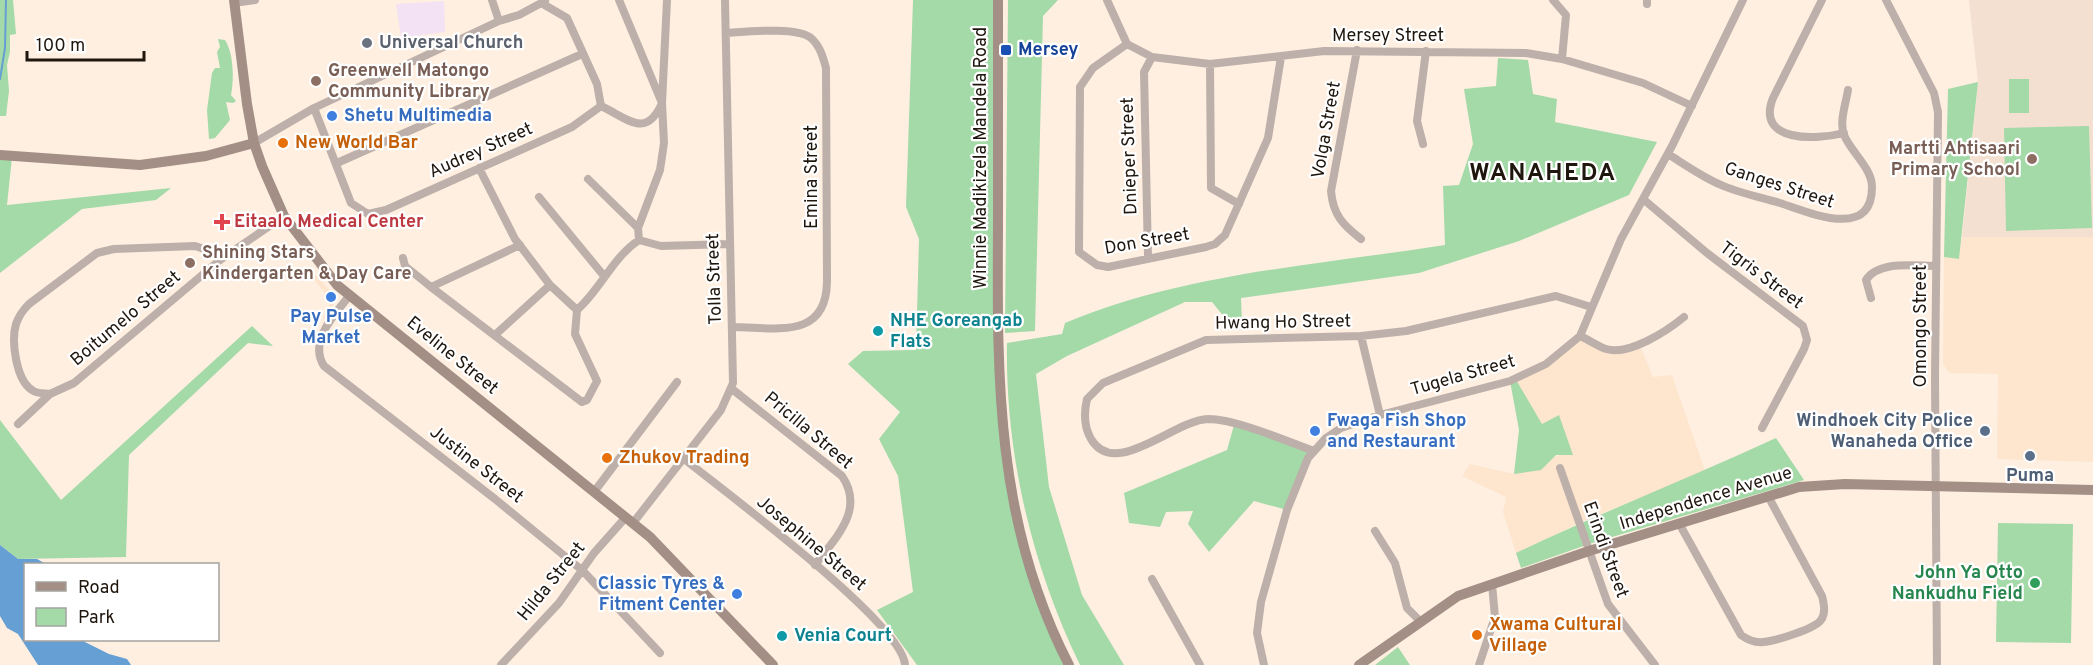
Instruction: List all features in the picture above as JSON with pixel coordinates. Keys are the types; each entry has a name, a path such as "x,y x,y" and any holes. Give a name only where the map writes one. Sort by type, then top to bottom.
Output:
{"main road":[{"name":"Winnie Madikizela Mandela Road","path":"998,0 997,334 1003,451 1017,514 1039,594 1069,665"},
{"name":"Eveline Street","path":"234,2 254,143 284,216 319,264 350,295 629,520 671,557 773,665"},
{"path":"0,155 140,165 206,156 254,143"},
{"name":"Independence Avenue","path":"1359,665 1458,596 1589,551 1799,487 1830,484 2093,490"}],"street":[{"path":"234,2 255,0"},
{"path":"492,0 499,21"},
{"path":"254,143 314,108 499,21 545,2 567,18 597,84 601,106 616,112 631,123 641,124 656,117 662,103 619,0"},
{"path":"403,258 405,266 431,287 585,402 597,381 575,334 578,310 594,296 604,276 639,240 638,228 660,170 664,143 662,103 667,0"},
{"name":"Tolla Street","path":"629,520 721,410 732,388 734,368 729,244 725,0"},
{"path":"1107,0 1128,44"},
{"path":"1553,0 1566,15 1562,59"},
{"name":"Tugela Street","path":"1264,665 1257,633 1261,602 1287,510 1303,466 1326,438 1341,428 1380,415 1510,381 1546,364 1580,336 1591,307 1643,199 1668,154 1743,0"},
{"path":"1822,0 1773,98 1770,114 1775,127 1788,135 1844,133 1843,113 1848,90"},
{"name":"Omongo Street","path":"1886,0 1934,93 1938,112 1937,665"},
{"name":"Emina Street","path":"726,33 799,32 810,37 819,48 826,68 827,282 822,309 816,318 804,325 732,327"},
{"name":"Mersey Street","path":"1128,44 1152,57 1210,64 1357,50 1527,53 1562,59 1643,83 1692,106"},
{"name":"Don Street","path":"1128,44 1093,68 1080,87 1079,252 1097,265 1108,267 1215,244 1225,235 1268,138 1281,57"},
{"name":"Volga Street","path":"1357,50 1331,191 1332,206 1338,218 1361,239"},
{"path":"1423,144 1417,121 1426,51"},
{"path":"337,163 582,54"},
{"name":"Dnieper Street","path":"1148,257 1144,72 1152,57"},
{"path":"1210,64 1211,188 1239,204"},
{"name":"Audrey Street","path":"314,108 351,203 368,214 386,210 572,127 601,106"},
{"name":"Ganges Street","path":"1668,154 1726,187 1828,218 1844,220 1853,218 1865,210 1872,188 1869,175 1844,133"},
{"path":"479,168 507,225 520,244 550,285 578,310"},
{"path":"588,179 638,228"},
{"path":"539,197 604,276"},
{"name":"Tigris Street","path":"1643,199 1707,253 1803,326 1806,332 1804,349 1762,428"},
{"name":"Boitumelo Street","path":"18,424 50,394 74,383 220,260 284,216"},
{"path":"639,240 661,246 729,244"},
{"path":"431,287 520,244"},
{"path":"50,394 34,392 23,382 18,366 15,327 21,313 29,304 97,254 114,249 195,246 210,252 220,260"},
{"path":"1871,298 1866,280 1872,273 1888,267 1936,266"},
{"path":"496,334 550,285"},
{"name":"Justine Street","path":"350,295 328,325 319,342 318,353 324,366 495,498 583,571 660,653"},
{"name":"Hwang Ho Street","path":"1314,451 1255,430 1212,419 1190,423 1134,450 1112,454 1098,448 1089,436 1085,406 1094,390 1103,383 1206,340 1361,336 1438,324 1556,296 1591,307"},
{"path":"1580,336 1606,349 1619,350 1663,334 1684,317"},
{"path":"1361,336 1380,415"},
{"path":"594,492 677,382"},
{"name":"Pricilla Street","path":"732,388 842,476 852,490 852,507 845,522 815,565"},
{"name":"Josephine Street","path":"683,458 815,565 872,615 900,647 904,654 905,665"},
{"name":"Erindi Street","path":"1560,468 1611,610 1655,665"},
{"path":"1680,525 1741,635 1755,642 1764,642 1809,628 1822,619 1824,612 1822,596 1768,496"},
{"name":"Hilda Street","path":"501,665 559,603 594,553 629,520"},
{"path":"1375,531 1395,563 1410,613 1420,621"},
{"path":"1152,579 1200,665"},
{"path":"1479,665 1494,624 1492,584"}],"shaded area":[{"name":"Martti Ahtisaari Primary School","path":"1969,0 2093,0 2093,237 1962,237 1978,82"},
{"path":"444,1 445,32 401,38 396,4"},
{"path":"1962,237 2093,237 2093,462 1997,459 1998,374 1949,373 1943,364 1944,257 1959,259"},
{"name":"Pay Pulse Market","path":"317,275 336,298 328,320 323,318 331,301 313,278"},
{"path":"1580,336 1606,349 1639,343 1653,377 1672,375 1705,471 1588,519 1516,553 1503,512 1506,497 1462,476 1470,464 1514,474 1564,453 1559,415 1542,424 1515,378 1546,364"}],"green space":[{"path":"0,0 13,0 16,34 10,35 6,116 0,116"},
{"path":"913,0 998,0 997,334 1019,524 1069,665 917,665 877,610 913,592 898,476 879,439 900,412 848,364 863,351 916,350 919,239 906,207"},
{"path":"1008,0 1058,0 1043,16 1035,331 1005,333"},
{"path":"218,39 225,40 230,52 233,75 231,95 236,101 226,102 230,120 215,138 209,139 207,110 212,73 215,68 220,68 217,52 220,47"},
{"path":"1498,58 1528,60 1533,94 1557,99 1555,122 1657,142 1629,195 1519,241 1419,273 1241,298 1242,323 1229,323 1212,302 1185,302 1067,356 1036,374 1049,487 1082,595 1124,665 1080,665 1048,589 1025,508 1011,426 1007,343 1062,334 1065,323 1111,306 1204,282 1301,265 1445,245 1443,186 1459,185 1473,144 1464,89 1496,86"},
{"path":"2009,79 2029,79 2029,113 2009,113"},
{"path":"1978,82 1959,259 1944,257 1948,89"},
{"path":"2089,126 2092,228 2006,231 2004,128"},
{"path":"0,155 12,157 7,205 171,188 156,200 82,209 0,273"},
{"path":"252,326 273,346 248,343 129,455 126,557 18,559 0,545 0,420 61,500"},
{"path":"1515,378 1542,424 1559,415 1573,455 1556,455 1541,470 1514,474 1519,430 1510,381"},
{"path":"1234,425 1314,451 1287,510 1254,501 1209,552 1188,524 1193,511 1166,512 1160,527 1129,523 1124,493 1227,450"},
{"path":"1776,438 1804,480 1592,543 1521,568 1516,553"},
{"name":"John Ya Otto Nankudhu Field","path":"1998,523 2073,524 2071,643 1996,642"},
{"path":"1398,647 1410,665 1375,665"}],"water":[{"path":"0,545 18,559 37,559 44,563 24,563 24,641 83,641 109,654 127,659 131,665 38,665 18,634 7,628 0,616"}],"waterway":[{"path":"0,79 5,48 6,0"}],"place":[{"name":"Universal Church","path":"367,43"},
{"name":"Mersey","path":"1006,50"},
{"name":"Greenwell Matongo Community Library","path":"316,81"},
{"name":"Shetu Multimedia","path":"332,116"},
{"name":"New World Bar","path":"283,143"},
{"name":"Martti Ahtisaari Primary School","path":"2032,159"},
{"name":"Eitaalo Medical Center","path":"222,222"},
{"name":"Shining Stars Kindergarten & Day Care","path":"190,263"},
{"name":"Pay Pulse Market","path":"331,297"},
{"name":"NHE Goreangab Flats","path":"878,331"},
{"name":"Fwaga Fish Shop and Restaurant","path":"1315,431"},
{"name":"Windhoek City Police Wanaheda Office","path":"1985,431"},
{"name":"Puma","path":"2030,456"},
{"name":"Zhukov Trading","path":"607,458"},
{"name":"John Ya Otto Nankudhu Field","path":"2035,583"},
{"name":"Classic Tyres & Fitment Center","path":"737,594"},
{"name":"Xwama Cultural Village","path":"1477,635"},
{"name":"Venia Court","path":"782,636"}],"district":[{"name":"WANAHEDA","path":"1543,174"}]}
